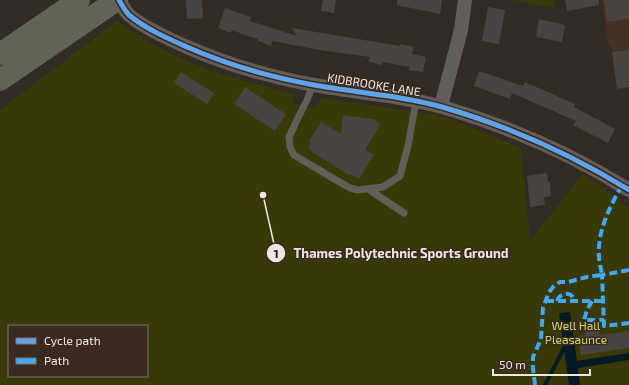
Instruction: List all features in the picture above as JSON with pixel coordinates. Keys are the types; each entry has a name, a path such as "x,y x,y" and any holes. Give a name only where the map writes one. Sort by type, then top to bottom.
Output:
{"highway":[{"path":"0,54 79,0"},
{"path":"0,80 118,0"}],"street":[{"name":"KIDBROOKE LANE","path":"118,0 129,14 138,21 171,40 198,52 236,66 275,77 441,106 482,119 547,146 589,166 629,190"},
{"path":"441,106 462,30 465,0"}],"lane":[{"path":"313,84 289,137 290,147 294,155 350,188 358,190 383,187 400,176 408,146 416,101"},
{"path":"368,189 404,212"}],"shaded area":[{"path":"602,0 629,0 629,87 625,66 608,44"}],"green space":[{"path":"512,0 554,0 555,4 553,8"},
{"name":"Well Hall Pleasaunce","path":"117,21 157,46 189,62 234,78 293,94 293,103 312,108 323,98 442,116 521,148 530,241 583,174 629,207 629,385 0,385 0,110"}],"water":[{"path":"570,312 577,361 629,353 629,360 578,368 580,385 569,385 559,313"}],"building":[{"path":"186,0 202,0 203,18 187,19"},
{"path":"323,0 336,0 334,13 321,11"},
{"path":"397,0 442,0 440,14 397,5"},
{"path":"565,0 599,0 599,5 567,11"},
{"path":"604,0 629,0 629,19 607,22"},
{"path":"488,7 505,10 499,44 482,41"},
{"path":"225,8 251,17 250,21 297,36 292,28 414,47 412,54 426,57 423,72 409,70 410,67 383,62 382,65 369,62 370,57 272,41 271,46 258,41 258,39 232,30 231,33 218,28"},
{"path":"539,19 565,25 562,42 536,37"},
{"path":"629,50 629,87 617,89 612,52"},
{"path":"479,71 523,86 525,82 575,104 574,107 615,129 608,143 573,125 576,121 512,93 510,99 474,86"},
{"path":"181,72 214,93 207,104 174,83"},
{"path":"245,87 286,114 275,131 234,104"},
{"path":"343,115 373,119 381,124 365,150 374,155 359,179 350,174 349,175 310,151 311,150 308,148 311,143 309,141 321,122 341,134"},
{"path":"547,173 548,182 550,182 551,196 544,197 545,205 530,207 527,176"},
{"path":"600,323 600,335 629,331 629,348 581,355 578,336 585,335 585,324"}],"waterway":[{"path":"545,385 564,348 568,348"}],"marked path":[{"path":"535,385 533,357 541,339 543,308 549,292 560,282 568,282 602,275 599,258 602,229 609,210 622,186"},
{"path":"629,270 602,275 604,326 629,323"},
{"path":"557,301 563,294 569,294 575,301"},
{"path":"546,301 603,301"},
{"path":"592,301 584,320 604,320"}],"cycle path":[{"path":"119,0 129,15 157,33 218,59 249,70 314,85 389,96 436,105 491,123 538,142 585,165 629,190"}],"place":[{"name":"Thames Polytechnic Sports Ground","path":"263,195"}]}
